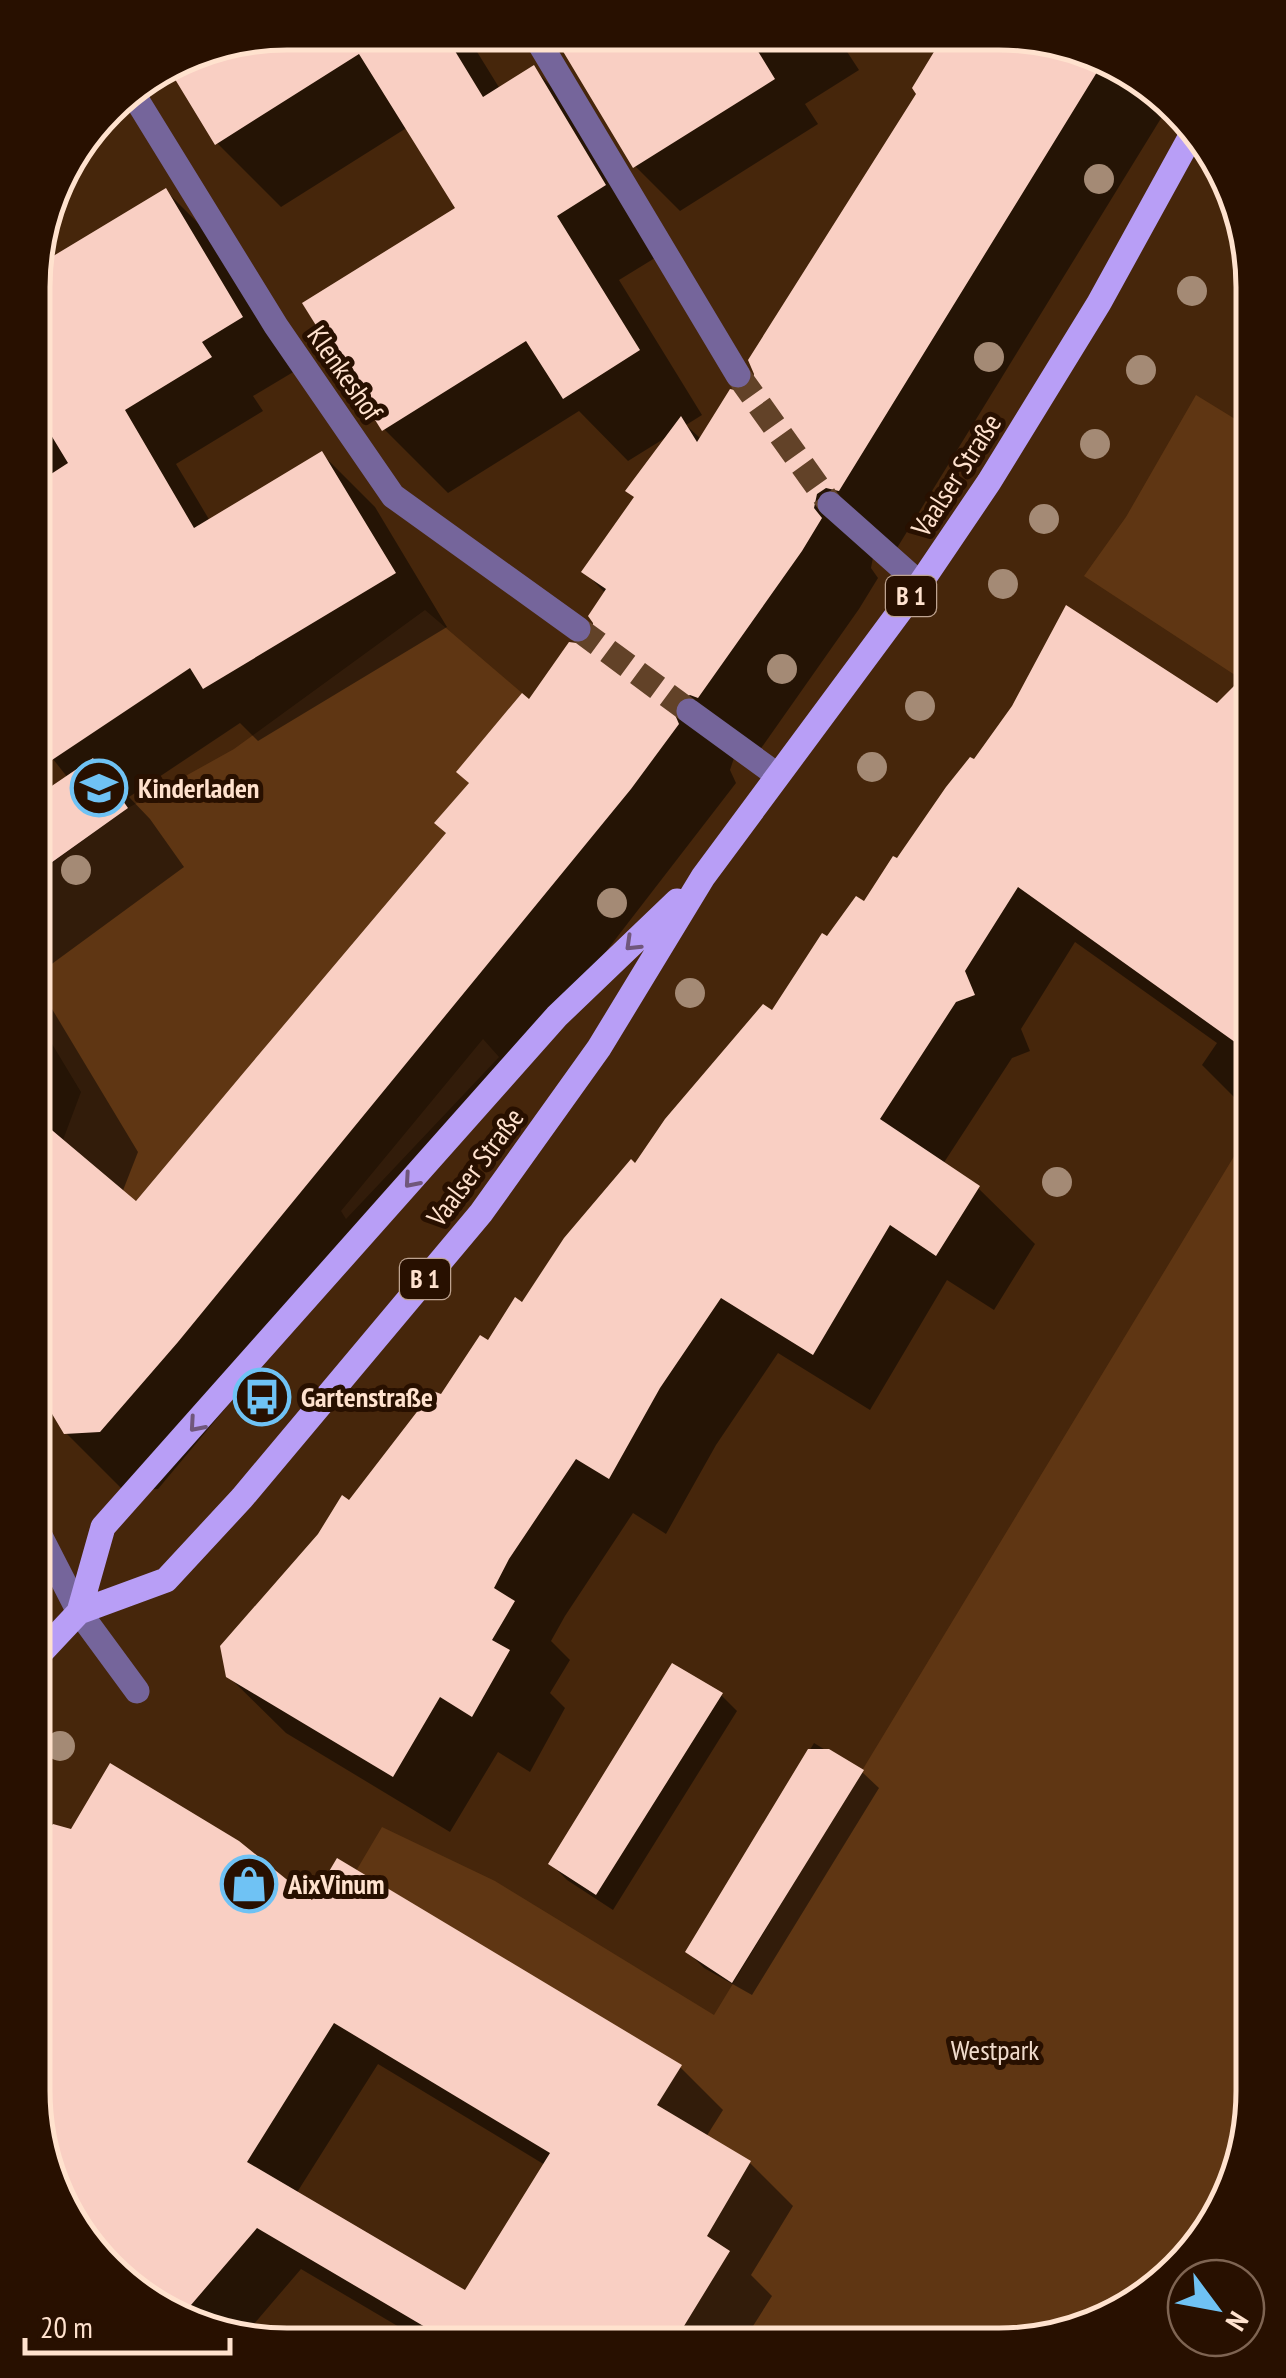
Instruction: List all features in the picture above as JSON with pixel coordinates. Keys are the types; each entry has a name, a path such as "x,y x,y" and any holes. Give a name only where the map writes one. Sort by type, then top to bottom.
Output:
{"main road":[{"name":"Vaalser Straße","path":"50,1643 79,1612 166,1580 242,1498 480,1213 599,1048 703,877 920,584 1090,318 1187,143"},
{"name":"Vaalser Straße","path":"79,1612 103,1528 557,1016 703,877"}],"street":[{"path":"544,50 738,376"},
{"name":"Klenkeshof","path":"138,103 276,326 393,496 578,629"},
{"path":"830,504 920,584"},
{"path":"689,711 777,775"},
{"path":"50,1555 79,1612 138,1691"}],"green space":[{"path":"1196,395 1236,420 1236,676 1084,576 1126,517"},
{"path":"425,610 522,693 457,772 469,783 434,823 446,833 136,1201 63,1140 81,1092 50,1041 50,864 128,808 234,749"},
{"path":"483,1039 499,1057 346,1219 341,1211"},
{"name":"Westpark","path":"1236,1154 1235,2106 1228,2152 1218,2182 1187,2235 1155,2269 1104,2304 1045,2323 1014,2327 631,2328 694,2239 343,1893 382,1827 495,1881 714,2015"}],"building":[{"path":"287,50 454,50 483,97 534,65 606,185 557,216 640,350 563,399 526,341 382,431 302,303 455,208 359,54 215,145 175,79 226,58"},
{"path":"562,50 757,50 775,79 633,168"},
{"path":"935,50 1030,52 1097,71 839,491 826,488 817,494 814,508 822,518 802,551 698,698 690,695 677,701 673,710 679,724 631,789 100,1432 64,1434 50,1411 50,1128 136,1201 446,833 434,823 469,783 456,772 522,693 529,699 569,642 584,644 592,638 593,623 588,616 606,589 581,572 634,497 625,491 681,416 697,442 730,389 739,391 752,384 754,374 748,360 916,94 912,88"},
{"path":"166,188 243,317 202,342 212,357 125,410 194,528 322,451 396,573 203,689 190,668 50,761 50,475 68,463 50,433 52,257"},
{"path":"1066,605 1217,703 1236,684 1236,1043 1018,887 965,971 975,995 956,1002 880,1119 980,1186 936,1256 890,1225 813,1355 721,1298 660,1388 609,1479 576,1459 509,1559 494,1588 515,1601 492,1640 510,1650 472,1717 440,1697 393,1777 226,1677 220,1646 318,1534 342,1495 349,1500 433,1391 441,1394 480,1335 488,1340 515,1297 522,1302 564,1238 631,1159 635,1163 665,1119 763,1004 772,1010 822,933 827,936 856,896 864,901 893,856 897,858 946,787 970,757 974,759 1012,706"},
{"path":"93,758 128,808 50,864 50,787"},
{"path":"672,1663 723,1693 596,1895 548,1864"},
{"path":"808,1749 829,1749 864,1770 732,1983 685,1952"},
{"path":"110,1763 239,1841 312,1900 337,1858 682,2065 657,2105 751,2161 707,2236 730,2251 683,2328 427,2328 257,2228 190,2307 131,2269 90,2223 74,2196 55,2137 50,2091 53,1824 71,1829","holes":["334,2023 550,2153 465,2290 247,2162"]}],"tunnel":[{"path":"738,375 830,504"},
{"path":"578,629 689,711"}],"place":[{"name":"Kinderladen","path":"99,788"},
{"name":"Gartenstraße","path":"262,1397"},
{"name":"AixVinum","path":"249,1884"}]}
